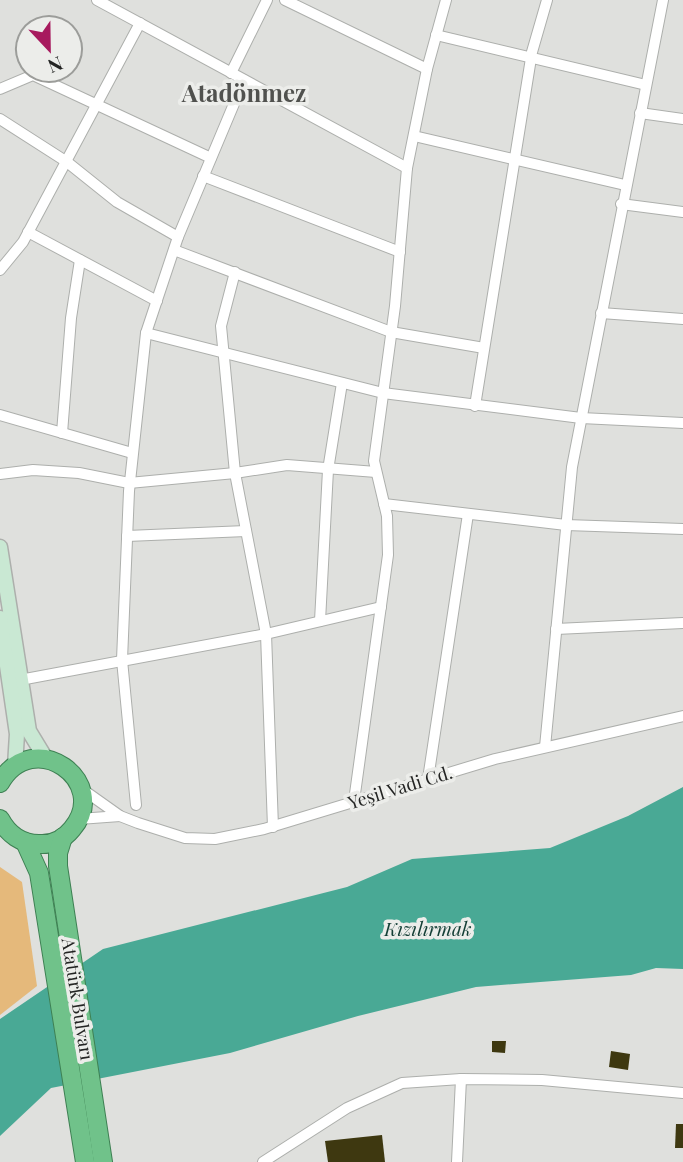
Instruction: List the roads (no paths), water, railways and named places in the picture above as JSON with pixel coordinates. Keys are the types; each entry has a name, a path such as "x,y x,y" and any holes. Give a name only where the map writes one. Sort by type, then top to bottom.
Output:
{"highway":[{"path":"0,783 15,766 30,759 46,759 67,768 81,788 83,804 79,819 64,837 41,845 25,842"},
{"name":"Atatürk Bulvarı","path":"0,819 11,835 25,842 39,873 65,971"},
{"name":"Atatürk Bulvarı","path":"64,837 58,853 58,866 65,971 90,1140 85,1162"},
{"name":"Atatürk Bulvarı","path":"90,1140 103,1162"}],"main road":[{"path":"0,547 29,731 46,759"},
{"path":"0,619 17,734 15,766"}],"street":[{"path":"97,0 407,168"},
{"path":"231,74 267,0"},
{"path":"285,0 428,69"},
{"path":"354,801 388,555 384,504 374,461 391,332 407,168 446,0"},
{"path":"475,406 531,58 547,0"},
{"path":"545,747 566,525 581,418 663,0"},
{"path":"0,270 28,232 140,23"},
{"path":"436,35 646,85"},
{"path":"0,89 33,75 211,158"},
{"path":"136,805 122,660 129,483 146,333 178,237 244,80"},
{"path":"640,113 683,119"},
{"path":"0,119 67,162 117,202 178,237"},
{"path":"414,136 514,162 625,185"},
{"path":"203,176 400,252"},
{"path":"621,205 683,212"},
{"path":"28,232 157,301"},
{"path":"174,250 391,332 484,348"},
{"path":"62,433 71,318 80,260"},
{"path":"234,272 221,326 226,353 235,473 266,634 273,827"},
{"path":"601,313 683,319"},
{"path":"146,333 383,393 581,418 683,423"},
{"path":"320,621 328,470 342,383"},
{"path":"0,415 132,453"},
{"path":"0,474 33,471 79,473 129,483 288,465 376,472"},
{"path":"384,504 566,525 683,529"},
{"path":"428,779 468,514"},
{"path":"127,536 246,531"},
{"path":"20,680 266,634 381,607"},
{"path":"556,629 683,623"},
{"name":"Yeşil Vadi Cd.","path":"120,816 185,838 215,839 273,827 428,779 545,747 683,716"},
{"path":"81,788 120,816"},
{"path":"79,819 120,816"},
{"path":"457,1162 461,1079"},
{"path":"263,1162 347,1108 402,1083 461,1079 542,1080 683,1093"}],"water":[{"name":"Kızılırmak","path":"683,787 683,969 656,968 631,975 476,987 358,1016 230,1053 51,1088 0,1136 0,1019 103,949 347,887 412,859 550,848 628,816"}],"district":[{"name":"Atadönmez","path":"244,92"}]}
